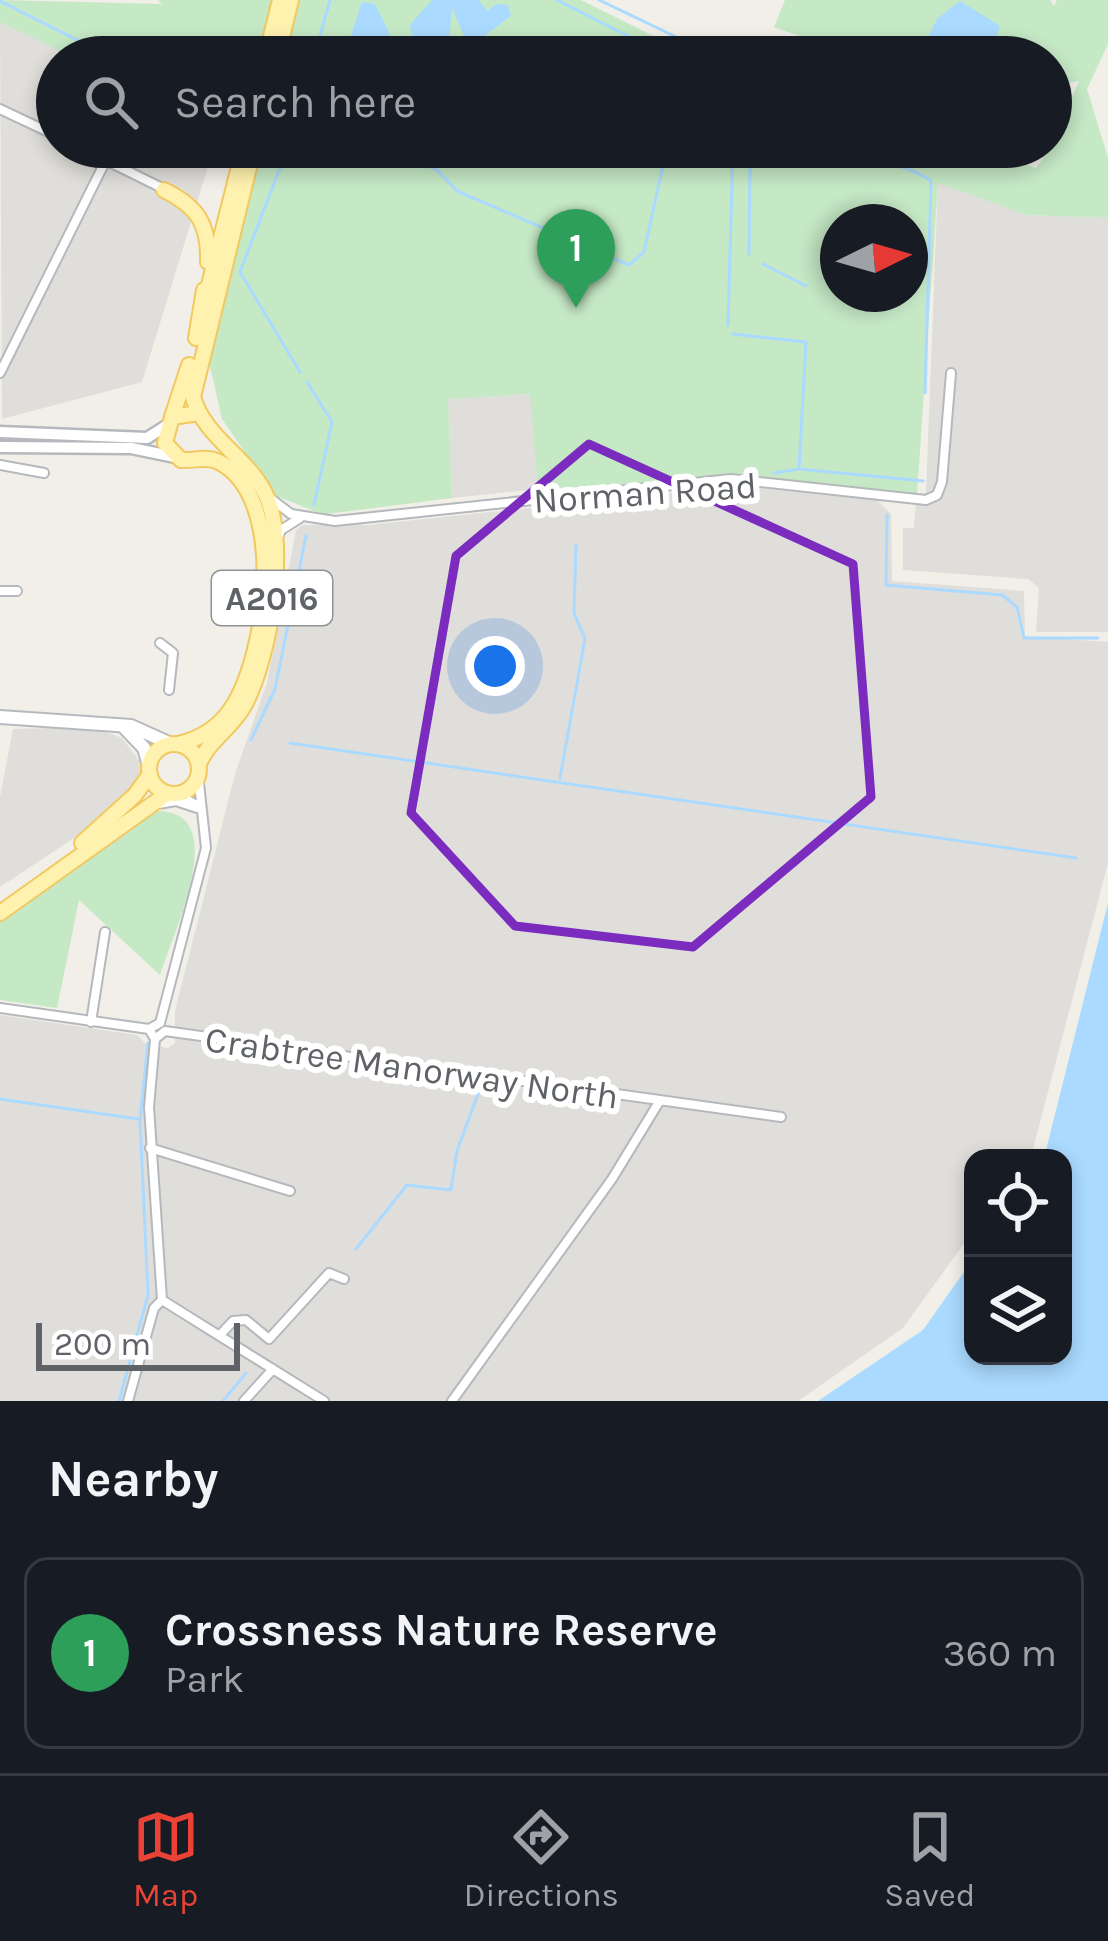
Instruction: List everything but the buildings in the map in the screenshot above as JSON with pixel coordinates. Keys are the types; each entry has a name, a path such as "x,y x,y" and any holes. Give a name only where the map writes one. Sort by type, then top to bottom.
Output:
{"main road":[{"path":"271,36 280,0"},
{"path":"282,36 291,0"},
{"path":"213,434 211,448 200,458 175,457 165,443 239,168"},
{"path":"249,168 193,397 213,434 265,492"},
{"path":"164,190 197,211 207,232 208,265 196,338"},
{"path":"169,421 200,413"},
{"name":"A2016","path":"174,744 211,730 237,699 252,652 265,570 262,526 252,501 224,464 200,458"},
{"name":"A2016","path":"198,769 252,688 269,619 275,545 265,492"},
{"path":"0,717 119,724 194,752 198,769 190,788 132,815 0,913"},
{"path":"119,724 138,740 156,787 172,793"},
{"path":"0,901 94,834 150,769 158,750 174,744"}],"street":[{"path":"0,109 36,126"},
{"path":"0,373 102,168"},
{"path":"121,168 164,190"},
{"name":"Norman Road","path":"306,518 352,520 731,479 926,500 937,494 942,482 951,373"},
{"path":"0,432 140,438 169,421"},
{"path":"0,447 142,449 175,457"},
{"path":"0,465 42,472"},
{"path":"265,492 306,518"},
{"path":"275,545 281,530 306,518"},
{"path":"0,591 16,591"},
{"path":"160,643 173,653 169,689"},
{"path":"163,1027 208,836 200,812 198,769"},
{"path":"172,793 200,812"},
{"path":"132,815 169,801 200,812"},
{"path":"91,1022 105,932"},
{"path":"0,1008 148,1030"},
{"name":"Crabtree Manorway North","path":"163,1027 155,1039 148,1030 163,1027 781,1117"},
{"path":"128,1401 154,1308 162,1300 150,1148 155,1039"},
{"name":"Crabtree Manorway North","path":"452,1401 612,1179 659,1102"},
{"path":"150,1148 290,1191"},
{"path":"220,1335 233,1322 246,1320 269,1339 329,1273 344,1279"},
{"path":"162,1300 324,1401"},
{"path":"244,1401 273,1369"}],"highlighted area":[{"path":"589,444 853,564 871,797 693,947 515,926 411,813 456,556"}],"shaded area":[{"path":"0,18 36,37 36,168 208,168 142,382 2,419"},
{"path":"938,182 1026,215 1108,218 1108,632 1036,632 1039,588 1028,579 903,570 903,528 914,528 916,503 926,492"},
{"path":"531,394 538,489 452,498 448,399"},
{"path":"737,486 877,500 891,514 892,581 1024,591 1025,636 1108,642 1108,863 1033,1149 964,1149 964,1243 903,1328 798,1401 0,1401 0,1015 137,1035 147,1045 168,1048 175,1043 175,1011 235,774 267,683 296,530 302,525 368,525"},
{"path":"92,727 122,738 144,767 127,803 0,887 0,797 13,729"}],"green space":[{"path":"0,0 162,4 158,0 274,0 265,36 36,39 0,22"},
{"path":"297,0 581,0 654,36 288,36"},
{"path":"785,0 1050,0 1054,6 1057,0 1108,0 1108,44 1087,89 1108,158 1108,218 1026,215 938,183 917,495 718,480 538,489 530,394 448,399 452,498 327,514 274,495 222,419 209,362 256,168 1072,168 1072,98 1079,81 1072,82 1072,36 799,36 774,27"},
{"path":"159,811 181,817 192,832 195,853 185,905 160,975 79,900 57,1008 0,1000 0,917 132,822"}],"water":[{"path":"432,0 478,0 488,11 496,4 508,5 511,16 484,36 464,36 452,8 450,36 413,36 410,25"},
{"path":"960,1 1000,26 996,36 928,36 937,19"},
{"path":"362,2 375,4 389,36 351,36"},
{"path":"1108,903 1108,1401 818,1401 923,1330 964,1272 964,1365 1072,1365 1072,1149 1046,1149"}],"waterway":[{"path":"320,36 330,0"},
{"path":"557,0 628,36"},
{"path":"599,0 674,36"},
{"path":"0,1 69,36"},
{"path":"280,168 240,272 300,372"},
{"path":"433,168 457,191 629,265 644,252 662,168"},
{"path":"728,325 732,168"},
{"path":"749,254 750,168"},
{"path":"904,168 931,181 925,393"},
{"path":"763,264 806,286"},
{"path":"733,334 806,342 799,469"},
{"path":"307,382 332,422 314,505"},
{"path":"774,473 799,469 923,481"},
{"path":"887,515 886,585 1002,595 1017,607 1024,638 1098,638"},
{"path":"251,740 275,689 306,536"},
{"path":"560,778 585,639 574,613 576,545"},
{"path":"290,743 1076,858"},
{"path":"119,1401 148,1295 140,1120 148,1043"},
{"path":"356,1249 407,1185 451,1190 457,1151 482,1083"},
{"path":"0,1099 138,1119"},
{"path":"223,1401 246,1373"}],"place":[{"name":"Crossness Nature Reserve","path":"576,308"}]}
